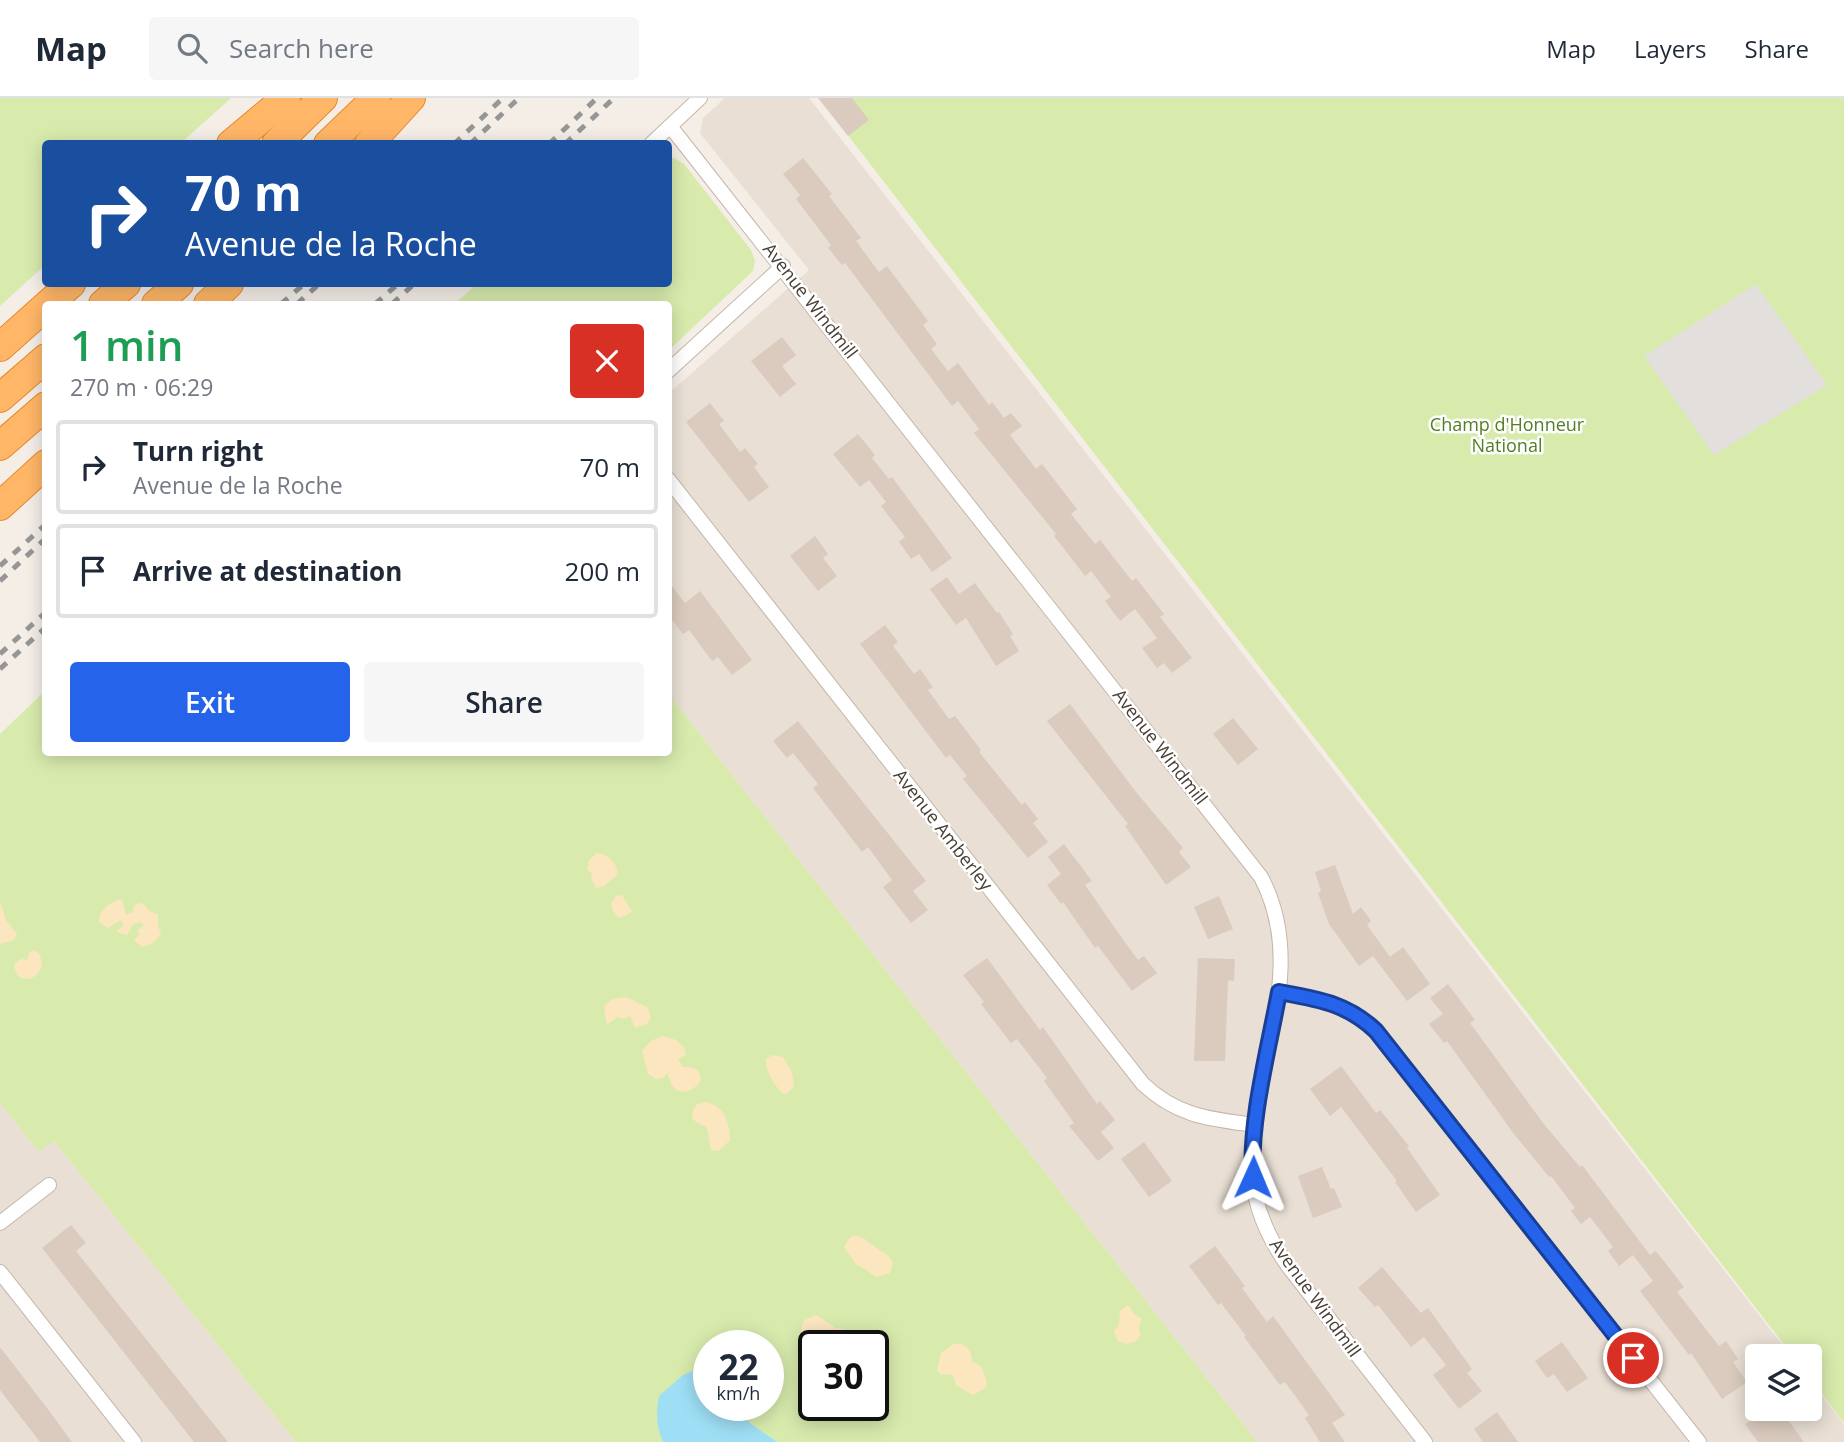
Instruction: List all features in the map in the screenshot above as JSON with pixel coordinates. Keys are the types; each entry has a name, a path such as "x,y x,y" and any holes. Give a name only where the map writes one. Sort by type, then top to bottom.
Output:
{"highway":[{"path":"236,140 286,98"},
{"path":"280,140 323,98"},
{"path":"332,140 376,98"},
{"path":"373,140 411,98"},
{"path":"52,301 68,287"},
{"path":"106,301 123,287"},
{"path":"159,301 176,287"},
{"path":"211,301 226,287"},
{"path":"0,347 42,309"},
{"path":"0,398 42,361"},
{"path":"0,446 42,409"},
{"path":"0,506 42,468"}],"street":[{"path":"655,140 700,98"},
{"name":"Avenue Windmill","path":"670,126 1253,865 1267,888 1277,918 1281,956 1279,992 1255,1125 1252,1162 1259,1209 1269,1237 1288,1266 1425,1442"},
{"path":"672,367 783,267"},
{"name":"Avenue Amberley","path":"672,484 1143,1084 1166,1102 1189,1114 1255,1125"},
{"path":"1279,992 1343,1007 1356,1013 1376,1031 1699,1442"},
{"path":"0,1223 48,1185"},
{"path":"0,1272 134,1442"}],"shaded area":[{"path":"725,98 809,98 1782,1344 1745,1344 1745,1421 1822,1421 1822,1396 1844,1424 1844,1442 1257,1442 672,699 672,390 809,270 700,133 703,118"},
{"path":"1756,284 1827,385 1714,455 1644,356"},
{"path":"0,1103 39,1152 54,1141 296,1442 0,1442"}],"green space":[{"path":"0,98 231,98 184,140 42,140 42,268 0,306"},
{"name":"Champ d'Honneur National","path":"819,98 1844,98 1844,1423 1822,1394 1822,1344 1784,1344"},
{"path":"672,158 684,164 751,250 755,261 753,271 672,347 672,301 457,301 474,287 672,287"},
{"path":"42,694 42,756 672,756 672,699 1257,1442 296,1442 54,1141 39,1152 0,1103 0,734"}],"sand":[{"path":"597,853 611,860 618,874 604,886 596,888 591,879 592,873 587,870 589,860"},
{"path":"622,895 632,912 620,918 615,915 611,904 616,896"},
{"path":"122,899 126,915 133,912 134,906 140,903 158,915 161,934 153,943 142,947 134,941 139,934 137,931 144,925 141,922 133,924 127,935 117,930 124,926 121,920 108,928 99,922 106,907"},
{"path":"0,901 6,920 17,934 14,940 0,944"},
{"path":"34,950 40,954 42,967 32,978 19,977 14,968 15,963 22,959 27,960 30,952"},
{"path":"626,997 647,1007 651,1018 647,1024 635,1028 630,1016 624,1019 618,1017 608,1024 606,1022 604,1006 613,999"},
{"path":"662,1036 676,1040 684,1047 686,1055 678,1059 683,1067 695,1069 701,1080 694,1088 679,1091 672,1086 667,1073 663,1078 656,1079 648,1074 642,1051 651,1041"},
{"path":"772,1055 783,1057 792,1072 794,1086 787,1094 779,1090 769,1073 766,1059"},
{"path":"705,1102 721,1111 729,1127 730,1140 719,1151 711,1150 707,1128 692,1118 696,1105"},
{"path":"853,1236 863,1238 887,1255 893,1263 890,1273 877,1277 856,1264 844,1247"},
{"path":"1130,1306 1133,1313 1142,1319 1138,1328 1141,1335 1136,1341 1127,1344 1118,1341 1114,1331 1119,1324 1120,1311"},
{"path":"816,1315 836,1328 847,1330 802,1330 804,1320"},
{"path":"954,1344 962,1344 968,1348 972,1362 981,1367 984,1374 987,1384 973,1395 956,1385 953,1375 940,1374 937,1370 941,1353"}],"water":[{"path":"693,1371 693,1421 748,1421 777,1442 663,1442 657,1419 659,1396 683,1375"}],"building":[{"path":"818,98 852,98 869,120 848,136"},
{"path":"803,158 832,194 829,196 861,238 856,241 879,272 887,266 928,321 923,325 937,344 931,349 948,371 958,363 989,405 992,402 1004,418 1011,413 1022,426 1010,435 1036,469 1042,464 1077,509 1071,514 1095,544 1100,540 1132,581 1136,578 1164,614 1160,617 1192,658 1172,673 1164,663 1157,668 1142,648 1157,638 1135,609 1120,621 1105,601 1111,597 1091,571 1085,576 1054,536 1056,534 974,433 979,429 958,401 952,406 845,263 842,265 828,248 831,245 796,199 800,195 783,174"},
{"path":"782,337 796,355 782,366 796,384 780,397 751,361"},
{"path":"710,403 724,421 719,424 740,452 745,448 758,464 754,467 769,487 749,502 686,422"},
{"path":"858,434 875,455 872,458 889,479 892,477 952,558 932,572 919,554 911,559 899,542 905,537 881,506 886,502 869,480 860,487 833,454"},
{"path":"815,536 828,554 823,558 837,576 818,591 790,556"},
{"path":"947,577 959,594 975,583 997,613 999,612 1013,634 1010,636 1019,651 996,666 966,618 956,625 930,589"},
{"path":"672,586 685,603 700,591 752,660 732,675 718,657 712,661 689,630 683,634 672,620"},
{"path":"885,625 898,642 893,646 914,674 920,669 933,687 928,690 949,719 955,716 981,750 979,752 1022,805 1025,802 1038,819 1033,823 1048,842 1028,858 963,779 967,776 950,755 946,758 860,644"},
{"path":"1070,704 1136,792 1183,848 1179,852 1191,867 1166,885 1125,826 1128,824 1047,721"},
{"path":"1233,718 1258,749 1238,765 1213,734"},
{"path":"798,721 926,881 913,891 928,910 911,923 883,887 892,880 868,847 862,852 813,788 818,784 793,753 787,758 773,741"},
{"path":"1064,844 1092,881 1085,885 1117,931 1138,960 1144,956 1157,973 1132,991 1047,885 1061,874 1048,857"},
{"path":"1335,865 1353,914 1361,907 1371,921 1367,925 1390,957 1403,947 1430,984 1407,1001 1373,956 1359,966 1329,924 1318,893 1321,891 1315,872"},
{"path":"1219,896 1233,929 1208,939 1194,907"},
{"path":"987,958 1040,1030 1043,1027 1097,1104 1100,1101 1115,1120 1101,1132 1114,1148 1098,1161 1069,1126 1074,1123 1044,1081 1047,1078 1017,1039 1011,1043 963,975"},
{"path":"1198,958 1235,959 1234,981 1228,980 1225,1061 1194,1061"},
{"path":"1448,984 1475,1020 1470,1023 1543,1123 1580,1167 1582,1165 1650,1255 1656,1251 1684,1287 1677,1292 1719,1346 1726,1341 1738,1359 1733,1362 1745,1383 1722,1399 1691,1353 1689,1355 1640,1291 1653,1281 1633,1255 1619,1266 1608,1251 1613,1247 1590,1217 1581,1224 1571,1211 1575,1208 1551,1176 1549,1177 1514,1134 1447,1041 1444,1043 1429,1024 1443,1014 1430,998"},
{"path":"1341,1066 1376,1113 1380,1110 1409,1146 1407,1148 1440,1195 1416,1212 1395,1182 1397,1181 1341,1107 1330,1116 1310,1089"},
{"path":"1144,1142 1172,1181 1149,1197 1121,1159"},
{"path":"1322,1167 1342,1207 1313,1218 1298,1176"},
{"path":"71,1225 86,1243 76,1251 228,1442 194,1442 42,1248"},
{"path":"1215,1246 1245,1286 1242,1288 1267,1322 1273,1316 1345,1415 1332,1423 1345,1442 1320,1442 1305,1418 1309,1415 1285,1382 1280,1385 1221,1303 1218,1305 1189,1266"},
{"path":"1382,1267 1421,1313 1428,1308 1472,1369 1467,1373 1482,1391 1459,1409 1433,1375 1446,1365 1424,1337 1411,1347 1378,1305 1375,1307 1358,1288"},
{"path":"1562,1342 1588,1378 1567,1392 1554,1374 1547,1378 1535,1361"},
{"path":"0,1347 72,1442 40,1442 0,1390"},
{"path":"1497,1412 1518,1442 1483,1442 1474,1429"},
{"path":"1749,1421 1789,1421 1804,1442 1758,1442 1745,1424"}],"railway":[{"path":"458,140 503,98"},
{"path":"474,140 519,98"},
{"path":"553,140 597,98"},
{"path":"569,140 614,98"},
{"path":"284,301 301,287"},
{"path":"300,301 316,287"},
{"path":"378,301 395,287"},
{"path":"395,301 411,287"},
{"path":"0,566 42,528"},
{"path":"0,581 42,542"},
{"path":"0,654 42,616"},
{"path":"0,669 42,631"}],"route":[{"path":"1253,1177 1255,1125 1279,992 1322,1000 1356,1013 1376,1031 1633,1358"}]}
